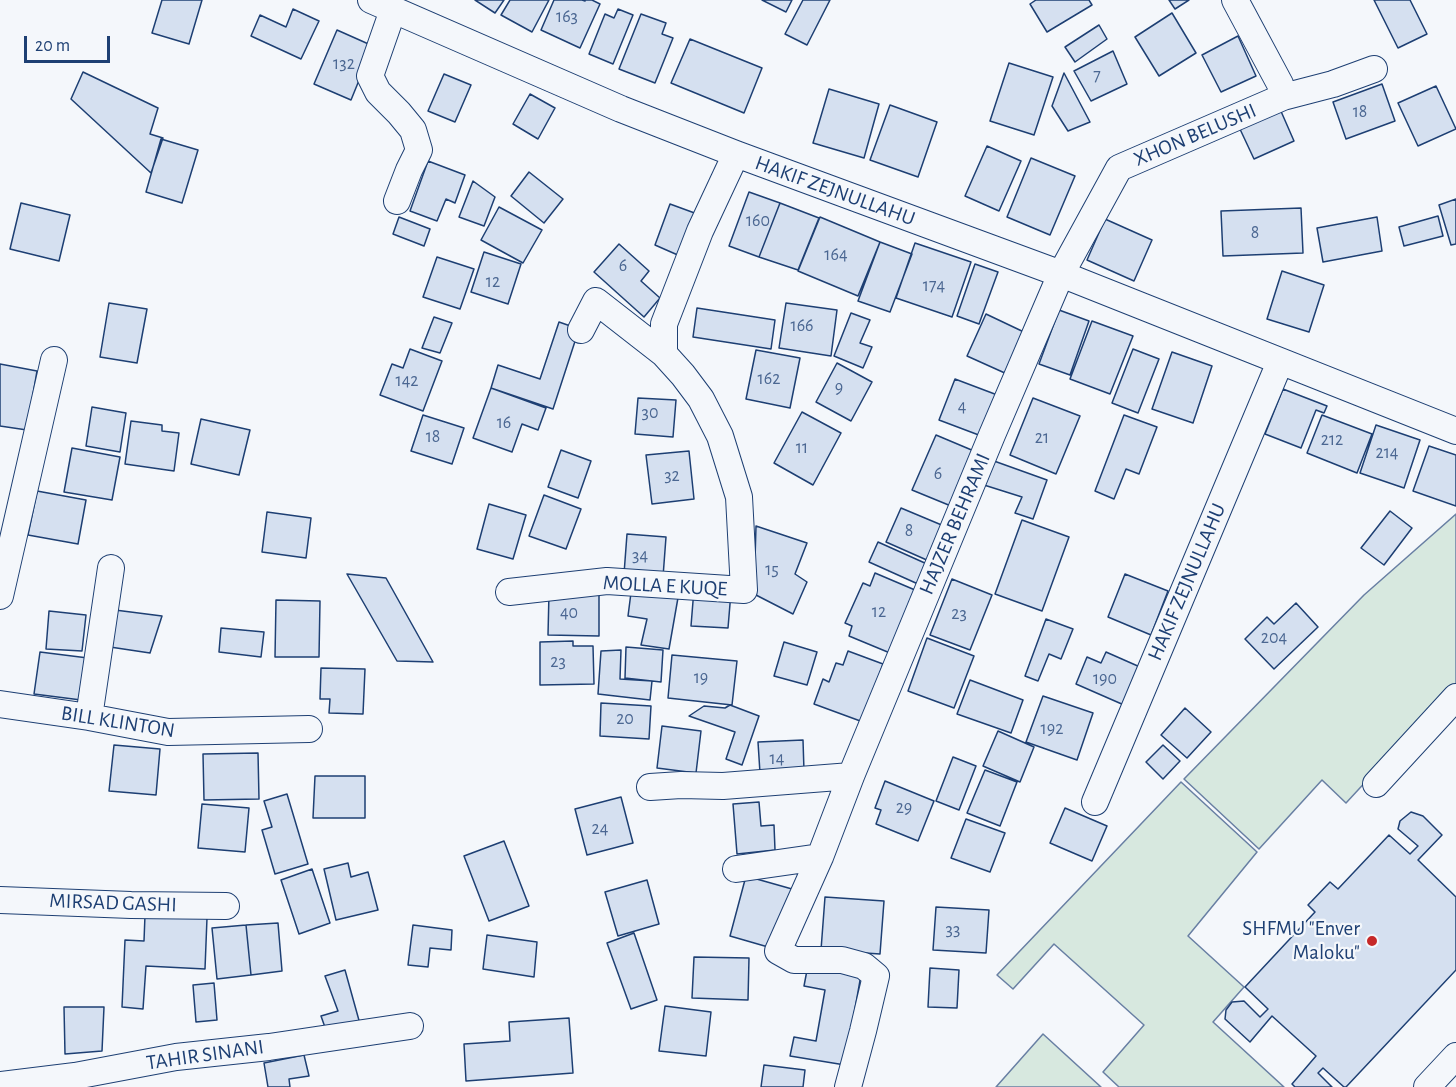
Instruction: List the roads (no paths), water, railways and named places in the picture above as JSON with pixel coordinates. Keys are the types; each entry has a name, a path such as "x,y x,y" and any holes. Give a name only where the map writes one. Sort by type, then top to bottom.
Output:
{"street":[{"name":"XHON BELUSHI","path":"1235,0 1280,84 1283,97"},
{"name":"HAKIF ZEJNULLAHU","path":"397,201 419,150 413,130 378,92 370,76 382,5 621,109 1061,274 1456,431"},
{"name":"XHON BELUSHI","path":"1061,274 1119,168 1283,97 1333,84 1374,69"},
{"path":"664,354 664,324 700,231 736,154"},
{"name":"HAJZER BEHRAMI","path":"848,1087 876,976 864,966 842,960 795,960 778,951 820,857 851,776 1061,274"},
{"name":"MOLLA E KUQE","path":"509,592 607,581 744,590 739,497 720,436 701,399 664,354 596,301 582,330"},
{"path":"0,596 54,360"},
{"name":"HAKIF ZEJNULLAHU","path":"1095,802 1280,362"},
{"path":"89,717 111,568"},
{"path":"1376,784 1456,697"},
{"name":"BILL KLINTON","path":"0,705 89,717 168,732 309,729"},
{"path":"650,787 723,786 851,776"},
{"path":"736,869 820,857"},
{"name":"MIRSAD GASHI","path":"0,900 226,906"},
{"name":"TAHIR SINANI","path":"0,1085 75,1076 176,1057 269,1047 410,1026"},
{"path":"1427,1087 1456,1056"}],"place":[{"name":"SHFMU \"Enver Maloku\"","path":"1372,941"}]}
